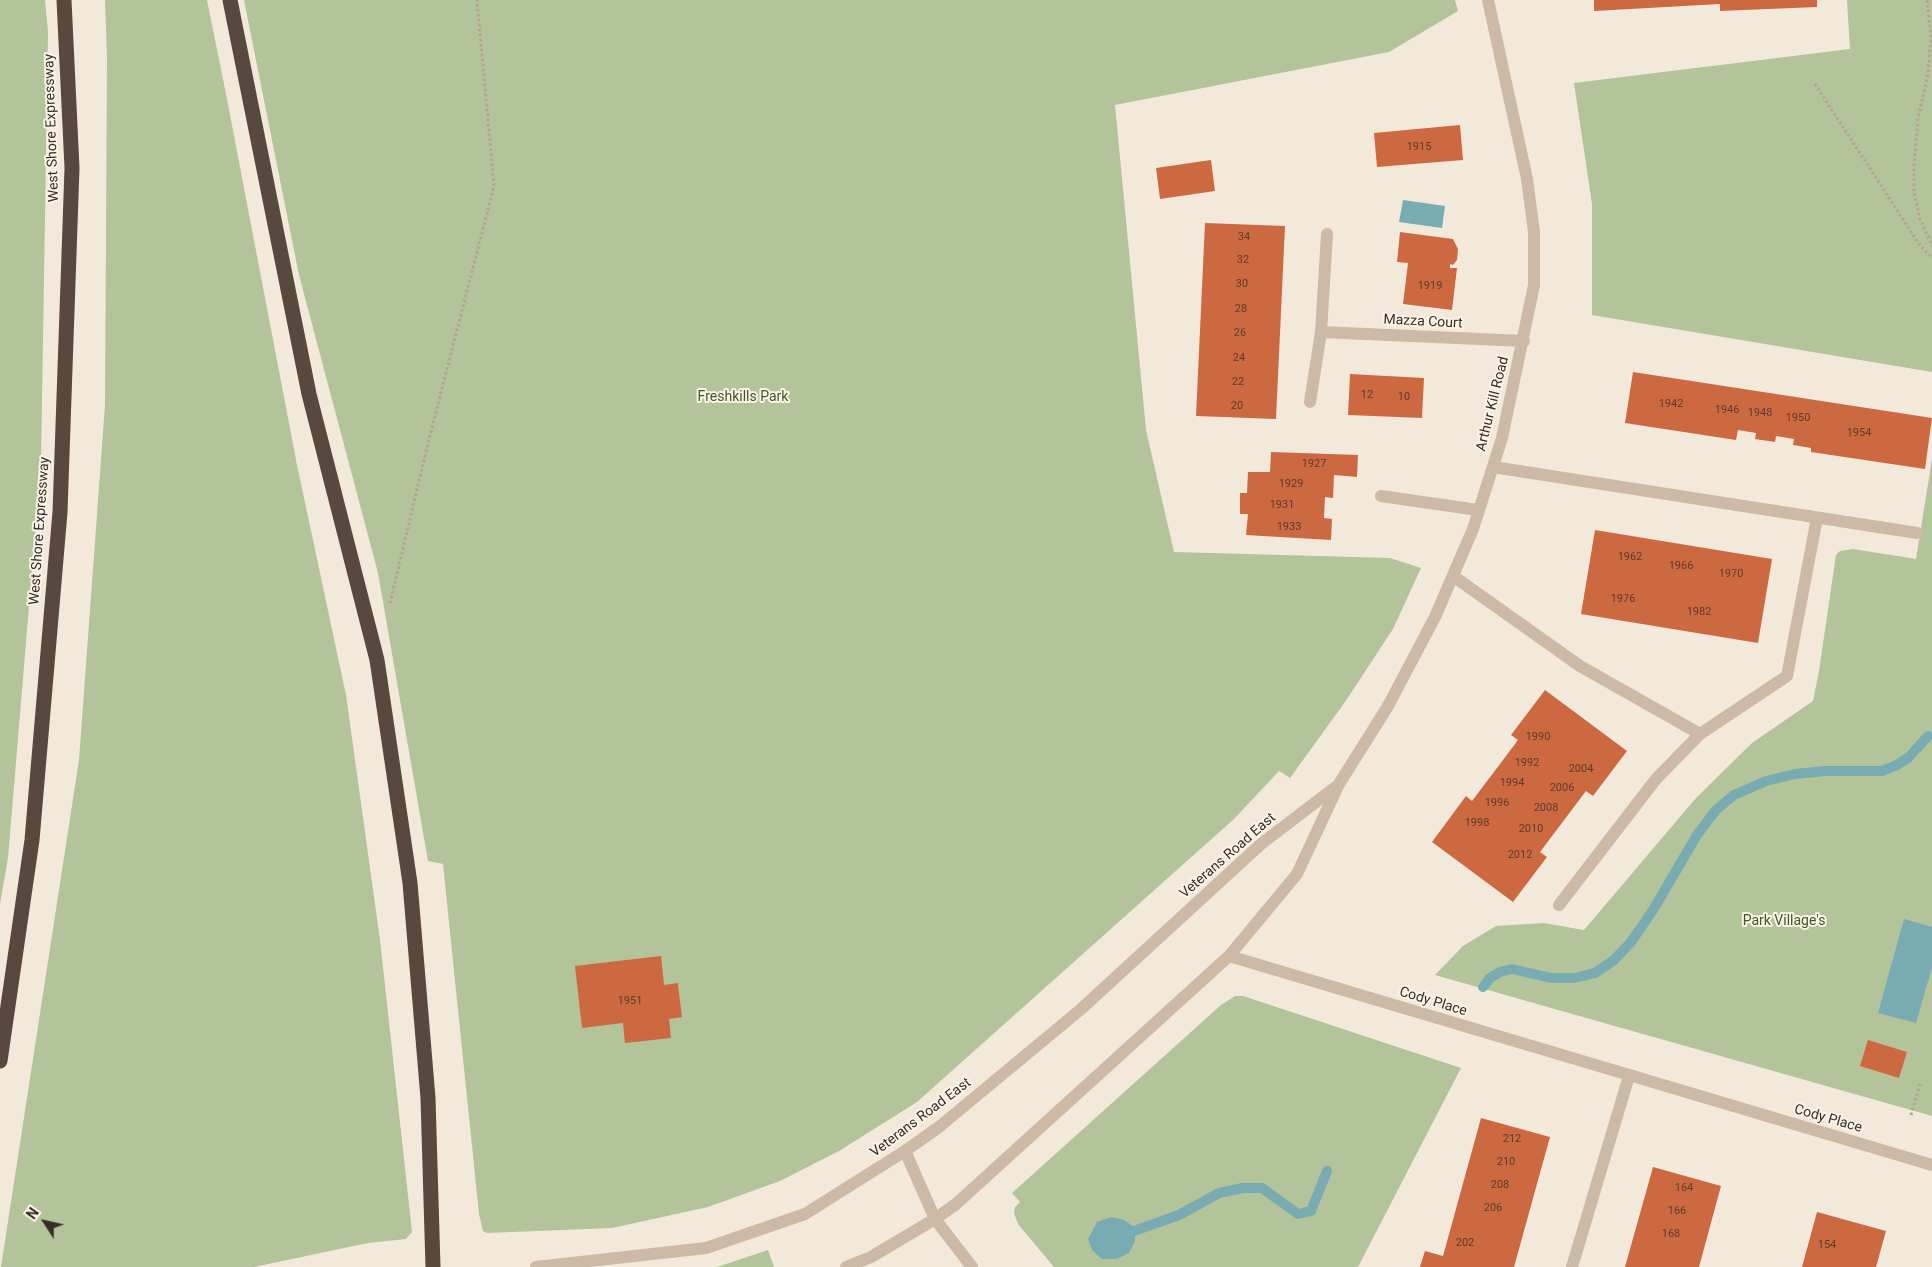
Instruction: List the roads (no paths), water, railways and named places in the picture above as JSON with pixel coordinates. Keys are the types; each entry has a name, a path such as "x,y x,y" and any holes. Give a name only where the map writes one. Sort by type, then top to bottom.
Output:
{"highway":[{"name":"West Shore Expressway","path":"0,1060 32,840 60,512 72,168 64,0"},
{"path":"230,0 309,394 377,660 410,882 428,1098 433,1267"}],"street":[{"name":"Arthur Kill Road","path":"1339,784 1388,706 1435,617 1453,576 1502,438 1524,341 1534,285 1534,232 1526,179 1488,0"},
{"path":"1310,402 1321,332 1328,234"},
{"name":"Mazza Court","path":"1321,332 1524,341"},
{"path":"1493,467 1917,533"},
{"path":"1381,496 1478,510"},
{"path":"1559,906 1656,779 1700,734 1787,676 1817,518"},
{"path":"1453,576 1580,666 1700,734"},
{"path":"846,1267 871,1258 936,1219 963,1198 1229,956 1297,874 1339,784"},
{"name":"Veterans Road East","path":"536,1267 706,1248 805,1214 906,1152 939,1127 1080,1010 1261,844 1339,784"},
{"name":"Cody Place","path":"1229,956 1932,1165"},
{"path":"1572,1267 1629,1076"},
{"path":"906,1152 936,1219 972,1267"}],"water":[{"path":"1403,200 1445,206 1442,228 1399,222"},
{"path":"1904,919 1932,927 1932,967 1916,1023 1878,1013"},
{"path":"1112,1217 1124,1220 1134,1227 1135,1241 1129,1253 1117,1259 1102,1259 1092,1250 1088,1239 1097,1222"}],"waterway":[{"path":"1483,987 1490,978 1500,972 1512,969 1551,978 1574,978 1595,973 1614,960 1631,942 1653,910 1697,835 1716,810 1734,795 1766,781 1795,774 1825,771 1882,771 1897,765 1909,757 1928,736"},
{"path":"1134,1231 1179,1215 1219,1193 1243,1188 1262,1188 1298,1214 1311,1211 1327,1171"}],"park label":[{"name":"Freshkills Park","path":"743,397"},
{"name":"Park Village's","path":"1784,921"}]}
